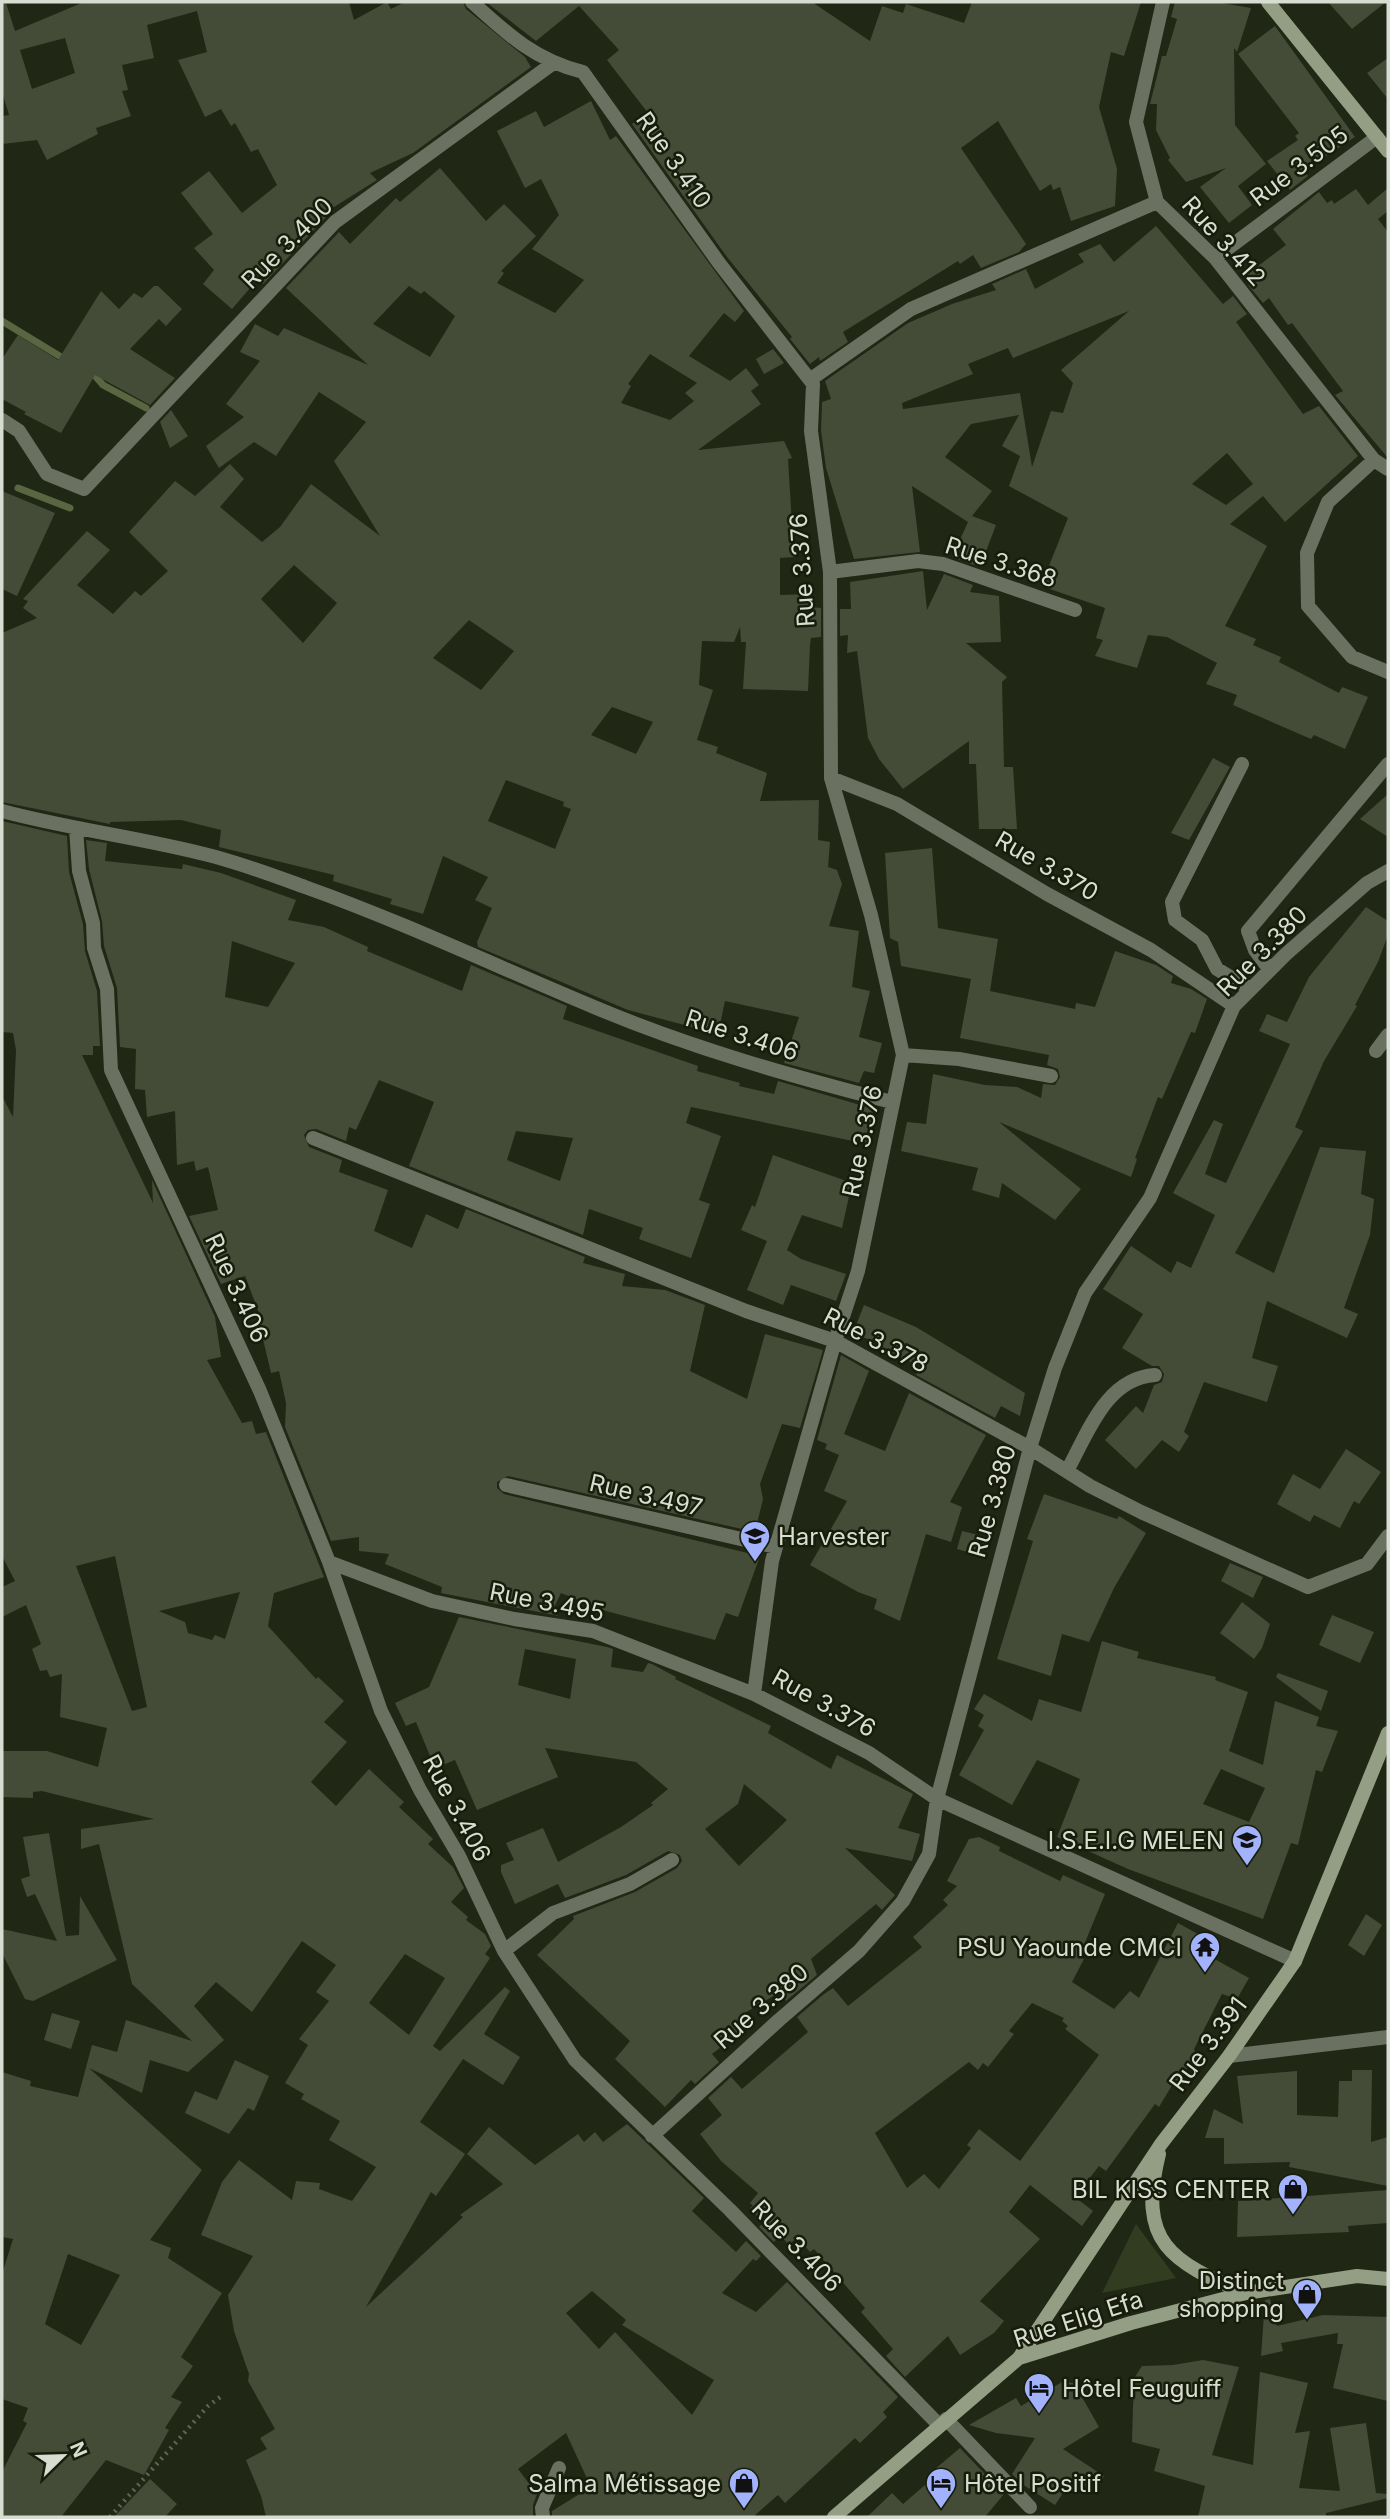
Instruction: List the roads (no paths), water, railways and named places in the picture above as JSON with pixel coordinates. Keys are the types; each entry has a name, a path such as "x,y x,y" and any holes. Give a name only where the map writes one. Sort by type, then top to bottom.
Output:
{"main road":[{"path":"1268,2 1388,151"},
{"name":"Rue 3.391","path":"1019,2358 1161,2144 1229,2056 1295,1961 1388,1733"},
{"path":"1161,2144 1151,2211 1163,2242 1180,2262 1246,2293"},
{"name":"Rue Elig Efa","path":"834,2517 1019,2358 1131,2323 1246,2293 1357,2276 1388,2280"}],"street":[{"name":"Rue 3.410","path":"471,2 505,32 552,64 583,72 719,263 811,379"},
{"name":"Rue 3.412","path":"1163,2 1136,122 1157,202 1215,258 1374,460 1388,469"},
{"name":"Rue 3.400","path":"2,420 19,431 47,474 83,489 335,222 552,64"},
{"name":"Rue 3.505","path":"1215,258 1377,136"},
{"path":"811,379 911,309 1157,202"},
{"name":"Rue 3.376","path":"811,379 811,431 830,572 831,778 871,915 903,1055 858,1271 835,1341 776,1547 754,1694 869,1753 937,1798 1295,1961"},
{"path":"1374,460 1328,502 1307,552 1308,606 1352,657 1388,673"},
{"name":"Rue 3.368","path":"830,572 918,561 943,564 1075,610"},
{"path":"1242,764 1172,902 1175,920 1202,940 1217,969 1250,989"},
{"path":"1270,970 1255,950 1248,931 1388,764"},
{"name":"Rue 3.370","path":"831,778 897,804 1047,894 1151,950 1234,1006"},
{"path":"2,811 76,828"},
{"name":"Rue 3.406","path":"892,1102 771,1071 596,1008 372,912 303,886 204,854 76,828 79,871 93,923 94,948 107,989 111,1070 260,1391 329,1562 381,1710 421,1790 459,1856 504,1951 575,2060 1030,2507"},
{"name":"Rue 3.380","path":"652,2136 859,1951 903,1901 929,1854 937,1798 1030,1448 1055,1368 1085,1293 1150,1198 1234,1006 1367,883 1388,871"},
{"path":"1376,1051 1388,1035"},
{"path":"903,1055 959,1059 1051,1076"},
{"name":"Rue 3.378","path":"313,1138 746,1311 835,1341 1141,1512 1308,1587 1367,1564 1388,1536"},
{"path":"1067,1471 1100,1410 1116,1390 1143,1375 1156,1374"},
{"name":"Rue 3.497","path":"506,1485 776,1547"},
{"name":"Rue 3.495","path":"329,1562 432,1601 514,1619 593,1631 754,1694"},
{"path":"504,1951 553,1913 631,1884 672,1860"},
{"path":"1229,2056 1388,2037"},
{"path":"543,2517 542,2508 559,2468"}],"waterway":[{"path":"2,321 66,360"},
{"path":"90,370 103,385 146,408"},
{"path":"18,488 70,508"}],"place":[{"name":"Harvester","path":"755,1563"},
{"name":"I.S.E.I.G MELEN","path":"1247,1867"},
{"name":"PSU Yaounde CMCI","path":"1205,1974"},
{"name":"BIL KISS CENTER","path":"1293,2216"},
{"name":"Distinct shopping","path":"1307,2321"},
{"name":"Hôtel Feuguiff","path":"1039,2415"},
{"name":"Salma Métissage","path":"744,2510"},
{"name":"Hôtel Positif","path":"941,2510"}]}
